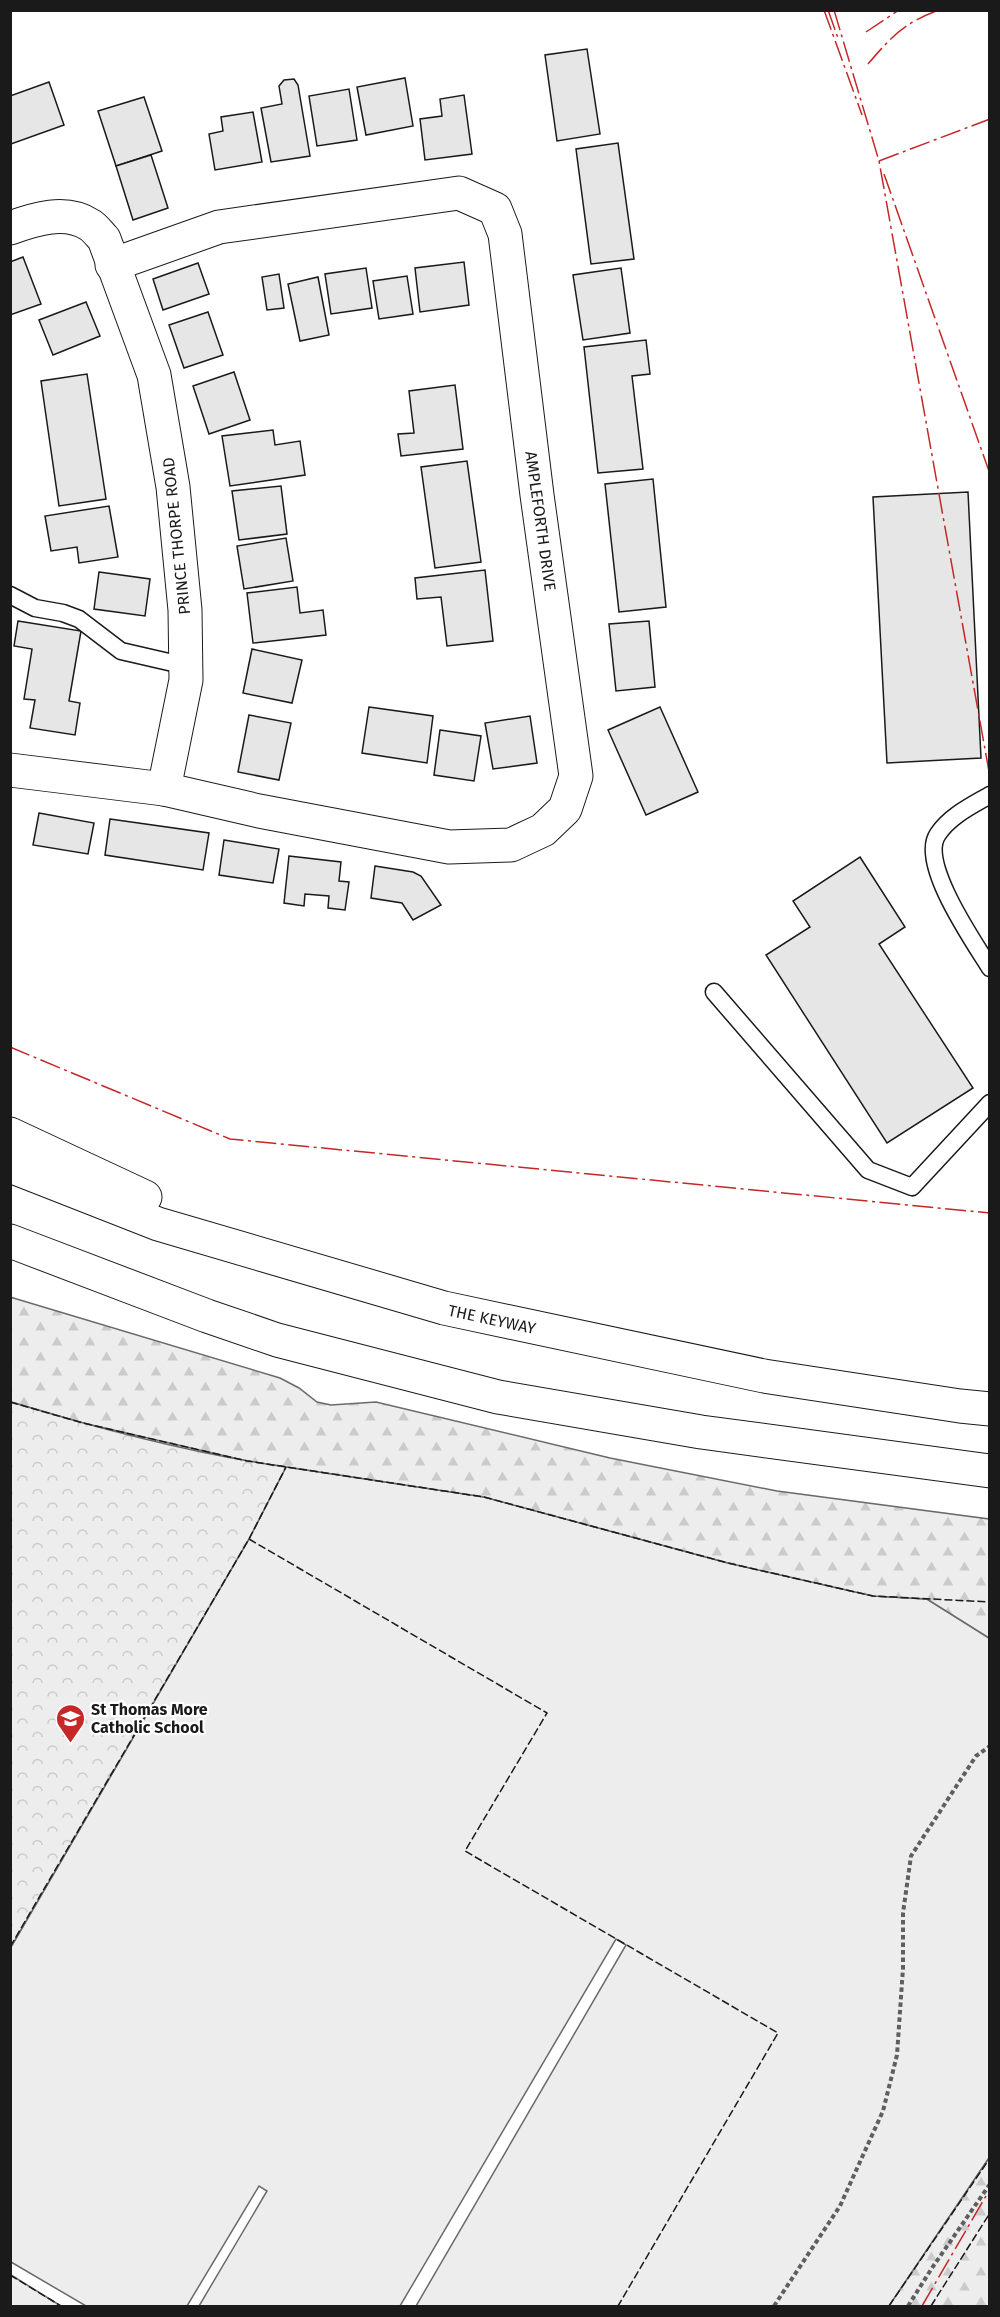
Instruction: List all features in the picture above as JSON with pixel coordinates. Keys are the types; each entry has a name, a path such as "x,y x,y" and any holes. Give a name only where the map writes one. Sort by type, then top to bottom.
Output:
{"main road":[{"name":"AMPLEFORTH DRIVE","path":"112,265 219,227 459,193 495,209 505,234 537,495 576,776 565,809 554,821 543,830 511,845 449,846 259,811 164,789"},
{"name":"PRINCE THORPE ROAD","path":"10,228 28,221 57,216 74,218 91,225 104,239 154,375 173,488 185,610 186,680 164,789"},
{"path":"10,770 164,789"},
{"path":"10,1134 286,1263"},
{"name":"THE KEYWAY","path":"10,1166 158,1224 444,1308 764,1376 990,1409"},
{"path":"10,1241 207,1316 277,1340 498,1397 700,1432 872,1453 987,1471"},
{"path":"10,1257 207,1316"}],"lane":[{"path":"10,595 35,608 63,613 79,620 121,651 186,666"},
{"path":"990,795 955,816 936,836 934,859 945,894 990,968"},
{"path":"714,992 868,1170 912,1187 990,1103"}],"path":[{"path":"774,2307 840,2206 883,2111 897,2055 903,1968 903,1913 911,1856 976,1756 990,1746"},
{"path":"908,2307 990,2184"}],"shaded area":[{"path":"286,1467 484,1497 728,1563 873,1596 927,1599 989,1638 989,2158 889,2306 416,2306 626,1945 616,1939 400,2306 199,2306 267,2191 259,2186 187,2306 86,2306 11,2262 11,1947 249,1539"},
{"path":"11,2275 61,2306 11,2306"}],"green space":[{"path":"10,1297 280,1378 299,1388 317,1402 331,1405 376,1402 610,1458 777,1491 989,1519 989,1638 927,1599 873,1596 728,1563 484,1497 247,1461 83,1423 11,1402"},
{"name":"St Thomas More Catholic School","path":"11,1402 147,1440 286,1467 249,1539 11,1947"},
{"path":"989,2158 989,2306 889,2306"}],"building":[{"path":"587,49 600,134 557,141 545,55"},
{"path":"405,78 413,126 366,135 357,87"},
{"path":"294,79 298,85 310,156 271,162 261,108 282,104 279,86 284,80"},
{"path":"49,82 64,125 11,144 10,96"},
{"path":"349,89 357,140 317,146 309,96"},
{"path":"464,95 472,154 425,160 420,119 442,116 440,99"},
{"path":"144,97 162,151 116,166 98,111"},
{"path":"253,112 262,162 215,170 209,134 223,131 221,117"},
{"path":"618,143 634,259 591,264 576,149"},
{"path":"151,155 168,208 133,220 116,166"},
{"path":"23,257 41,304 10,315 10,262"},
{"path":"464,262 469,305 420,312 415,268"},
{"path":"198,263 209,294 163,310 153,279"},
{"path":"366,268 372,308 331,314 325,274"},
{"path":"621,268 630,333 583,340 573,275"},
{"path":"279,274 284,308 267,310 262,277"},
{"path":"407,276 413,314 379,319 373,281"},
{"path":"318,277 329,335 300,341 288,284"},
{"path":"86,302 100,336 53,355 39,320"},
{"path":"208,312 223,355 184,368 169,325"},
{"path":"646,340 650,374 632,376 643,469 598,473 584,347"},
{"path":"234,372 250,420 209,434 193,386"},
{"path":"87,374 106,499 59,506 41,381"},
{"path":"455,385 463,449 401,456 398,434 414,433 409,391"},
{"path":"273,430 275,445 300,441 305,475 230,486 222,436"},
{"path":"467,461 481,562 435,568 421,467"},
{"path":"653,479 666,607 619,612 605,484"},
{"path":"281,486 287,534 239,540 232,491"},
{"path":"968,492 981,758 887,763 873,497"},
{"path":"109,506 118,557 79,563 77,547 51,551 45,516"},
{"path":"286,538 293,581 244,589 237,546"},
{"path":"485,570 493,641 447,646 441,597 417,599 415,578"},
{"path":"99,572 150,579 145,616 94,609"},
{"path":"297,587 300,613 323,610 326,635 253,643 247,593"},
{"path":"18,621 81,631 69,701 80,703 75,735 30,728 35,700 24,699 32,649 14,646"},
{"path":"649,621 655,687 616,691 609,624"},
{"path":"252,649 302,660 292,703 243,693"},
{"path":"369,707 433,716 427,763 362,753"},
{"path":"660,707 698,792 646,815 608,730"},
{"path":"249,715 291,723 279,780 238,772"},
{"path":"530,716 537,763 493,769 485,723"},
{"path":"440,730 481,736 474,781 434,775"},
{"path":"39,813 94,823 88,854 33,845"},
{"path":"110,819 209,833 203,870 105,855"},
{"path":"224,840 279,849 273,883 219,875"},
{"path":"289,856 341,862 339,881 349,882 345,910 328,908 329,896 305,894 304,906 284,903"},
{"path":"860,857 905,927 879,944 973,1088 887,1143 766,955 810,927 793,901"},
{"path":"375,866 413,872 421,876 441,905 413,920 402,903 371,898"}],"fence":[{"path":"10,1402 83,1423 247,1461 484,1497 728,1563 873,1596 990,1602"},
{"path":"10,1947 249,1539 286,1467"},
{"path":"249,1539 547,1713 465,1851 778,2033 618,2306"},
{"path":"889,2306 990,2158"},
{"path":"931,2306 990,2213"},
{"path":"10,2275 61,2306"}],"power":[{"path":"824,10 862,115"},
{"path":"828,10 839,41"},
{"path":"834,10 879,161 990,777"},
{"path":"866,32 899,10"},
{"path":"868,64 899,31 939,10"},
{"path":"879,161 990,119"},
{"path":"884,174 990,474"},
{"path":"10,1047 230,1139 990,1213"},
{"path":"922,2306 990,2189"}],"place":[{"name":"St Thomas More Catholic School","path":"70,1744"}]}
